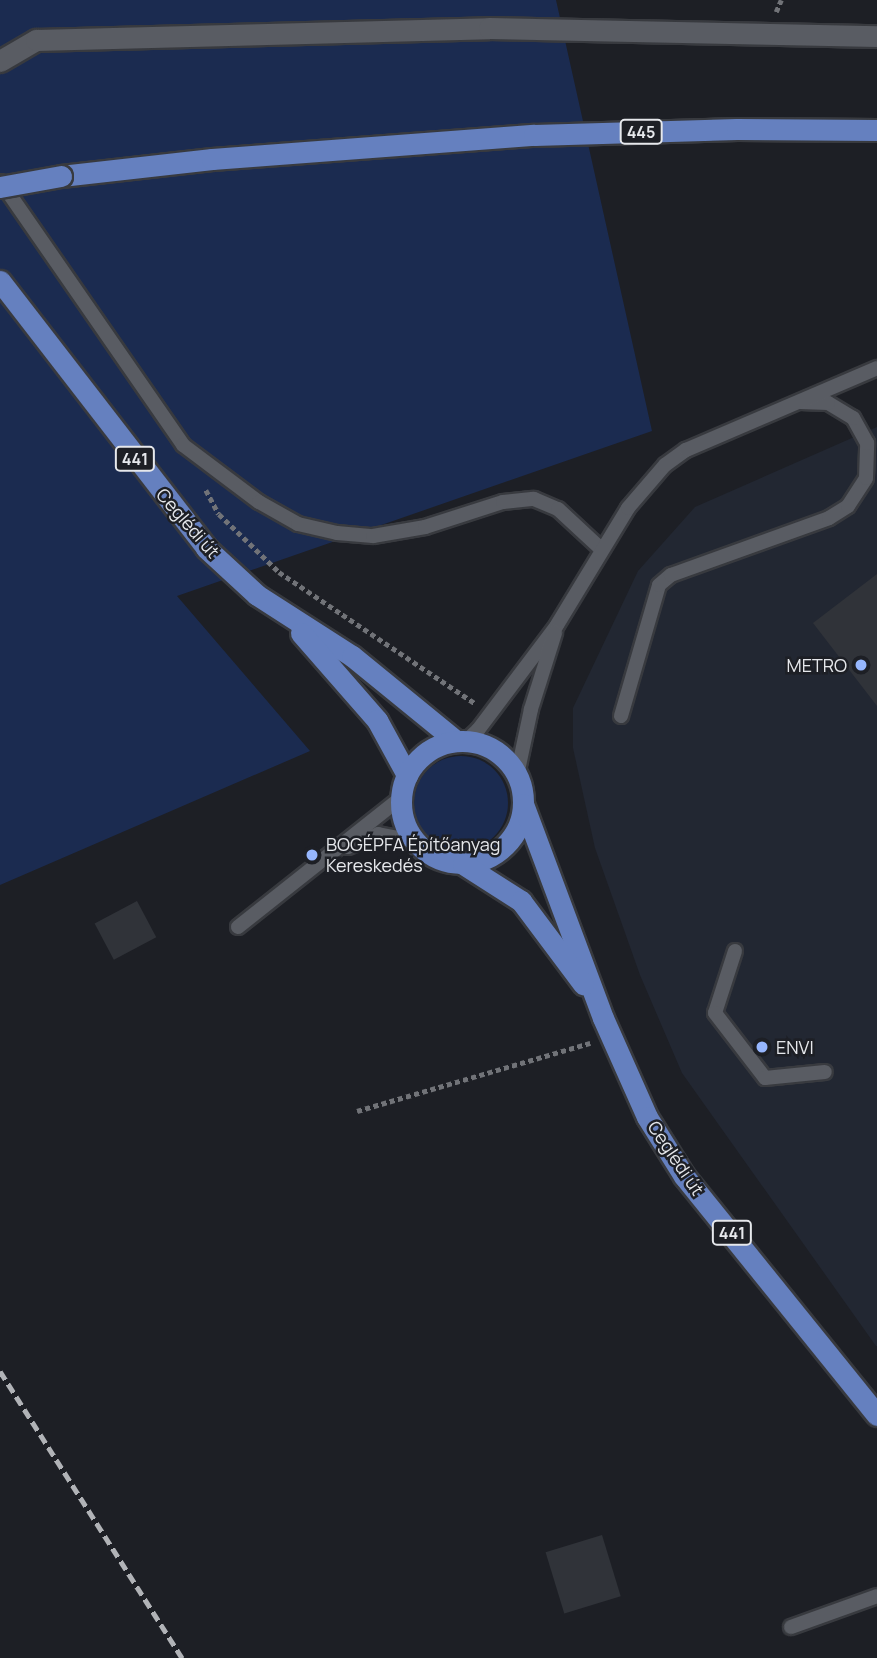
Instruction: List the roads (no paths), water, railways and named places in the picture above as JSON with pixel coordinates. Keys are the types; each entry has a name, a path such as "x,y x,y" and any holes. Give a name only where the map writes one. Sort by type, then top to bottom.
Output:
{"main road":[{"name":"445","path":"0,187 61,176 212,159 534,135 737,129 877,131"},
{"name":"Ceglédi út","path":"0,281 206,548 288,618 377,720 407,775"},
{"name":"Ceglédi út","path":"288,618 352,656 460,741"},
{"path":"415,841 404,821 401,798 407,775 428,752 460,741"},
{"name":"441","path":"460,741 489,748 517,775 523,804"},
{"name":"Ceglédi út","path":"523,804 607,1027 647,1116 684,1176 877,1415"},
{"path":"463,863 478,861 505,846 520,820 523,804"},
{"name":"441","path":"415,841 436,858 463,863"},
{"name":"Ceglédi út","path":"463,863 521,901 607,1027"}],"street":[{"path":"0,61 36,40 489,28 877,36"}],"lane":[{"path":"0,181 183,445 259,502 298,524 337,533 373,536 425,527 503,502 534,499 558,509 601,549"},
{"path":"460,741 478,730 488,712 512,687 557,625 601,549 636,497 665,465 686,450 792,402 877,368"},
{"path":"621,716 659,585 671,575 829,518 848,506 866,478 867,443 853,418 828,402 792,402"},
{"path":"517,775 557,625"},
{"path":"238,928 401,798"},
{"path":"334,853 378,834 415,841"},
{"path":"735,951 715,1013 765,1078 825,1072"},
{"path":"791,1627 877,1596"}],"railway":[{"path":"0,1371 182,1658"}],"place":[{"name":"METRO","path":"861,665"},
{"name":"BOGÉPFA Építőanyag Kereskedés","path":"312,855"},
{"name":"ENVI","path":"762,1047"}]}
